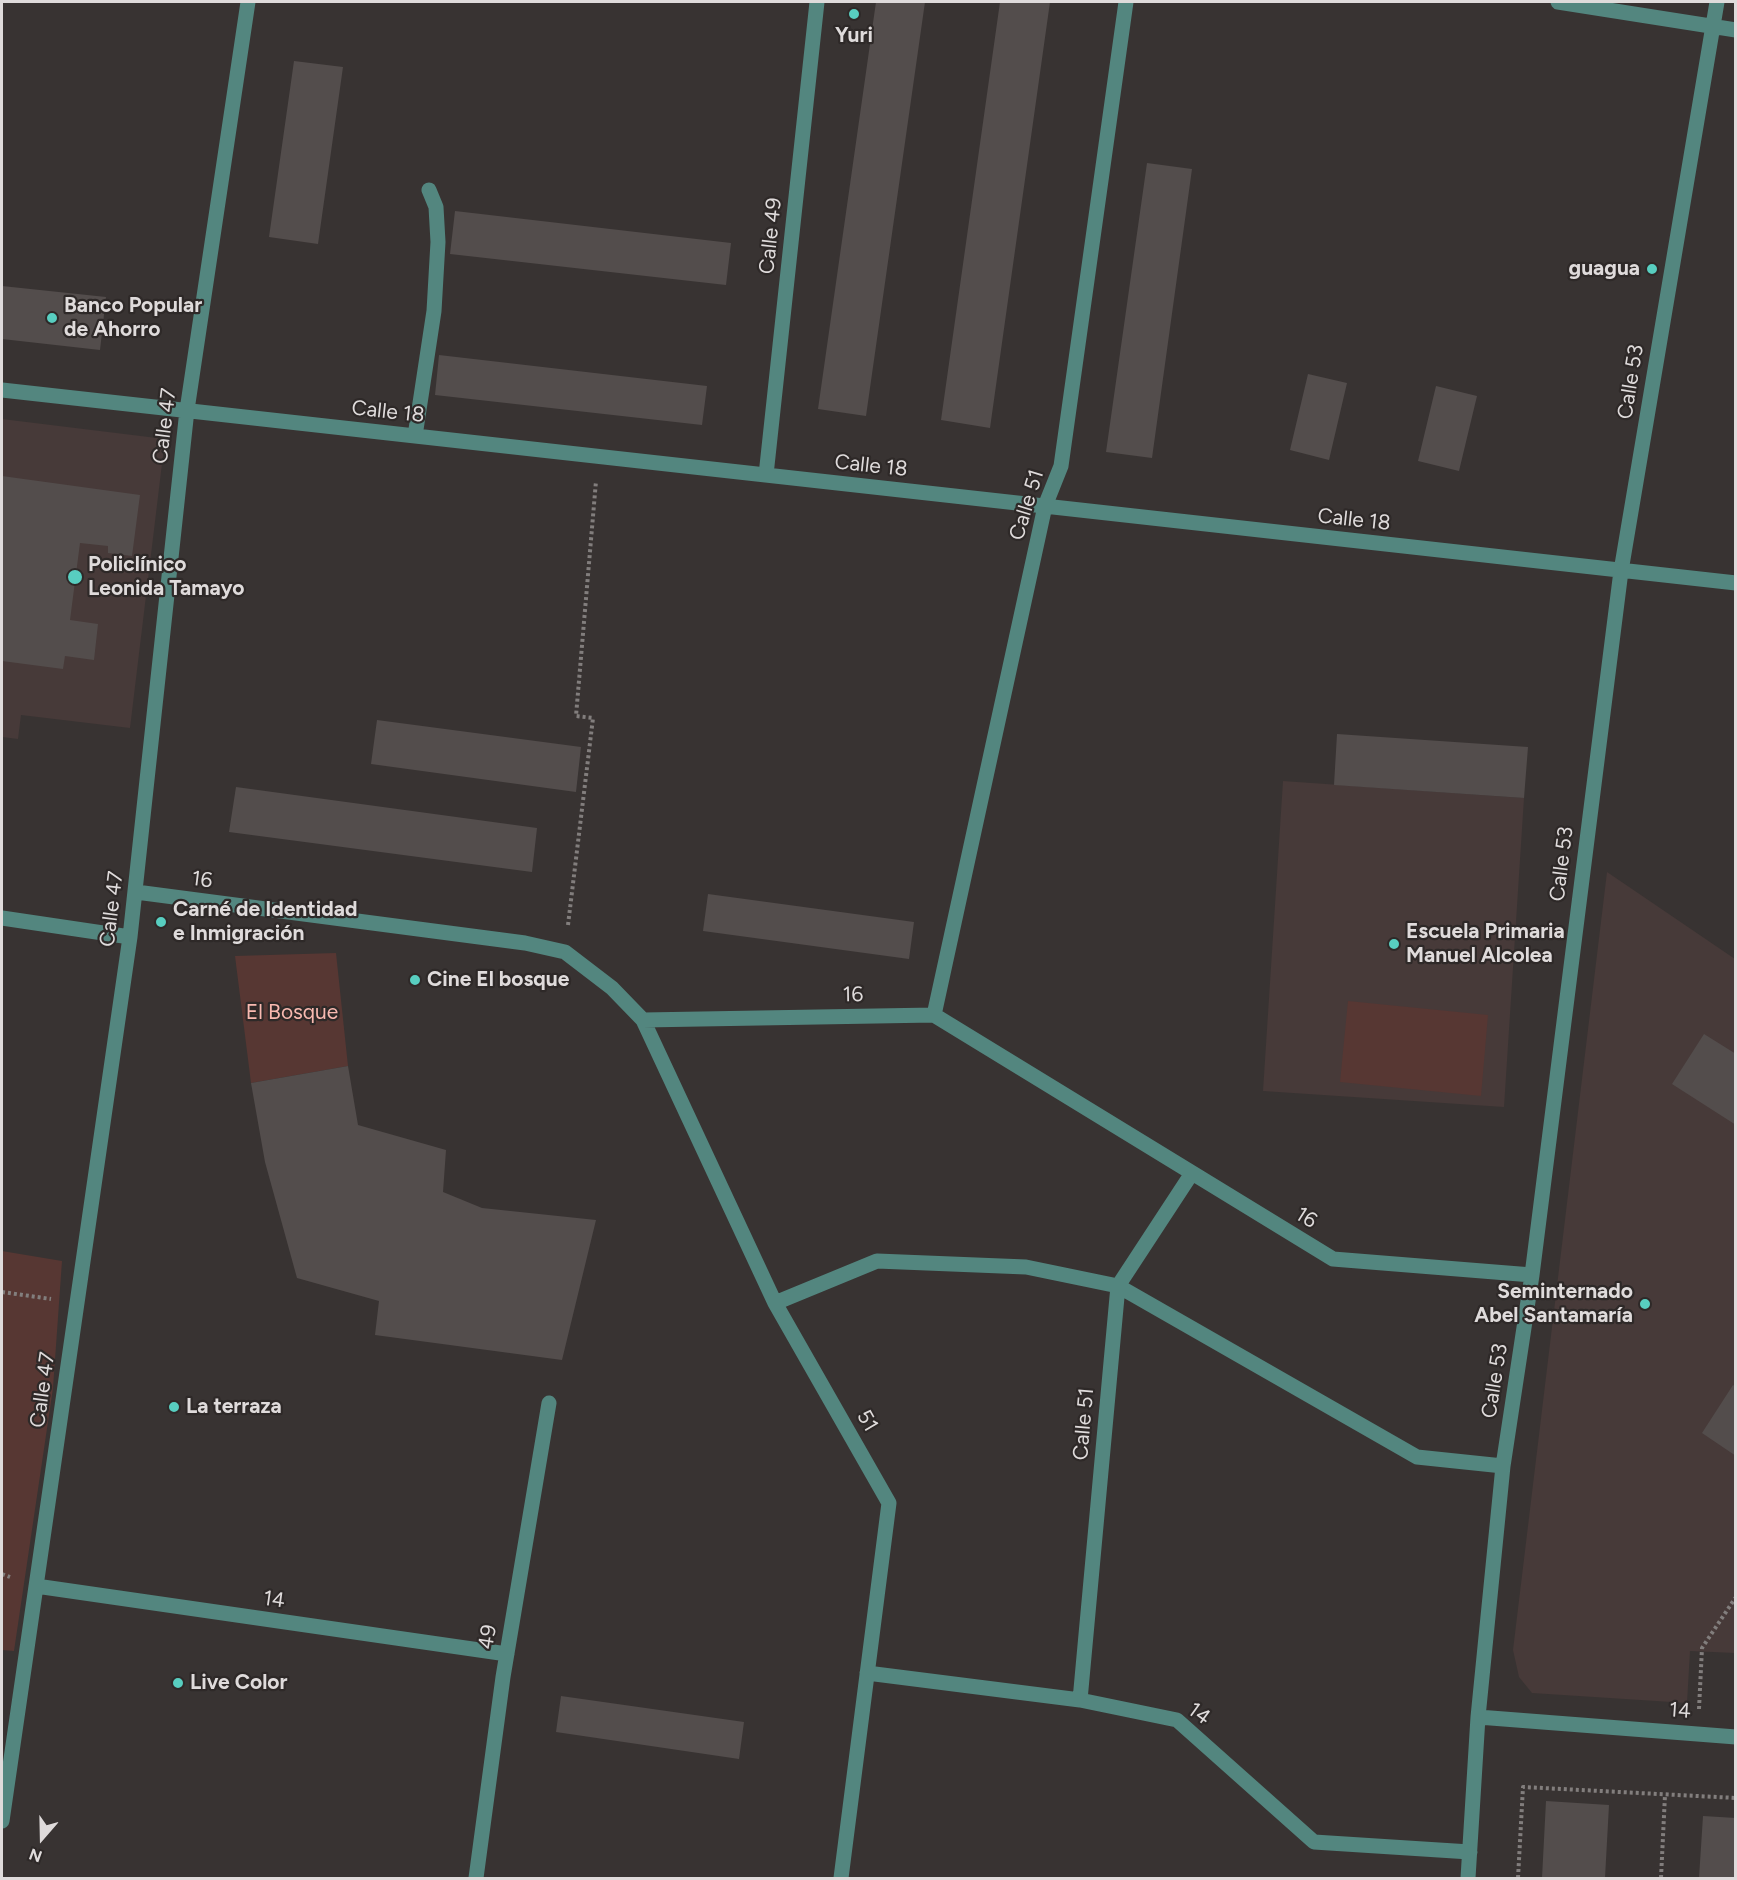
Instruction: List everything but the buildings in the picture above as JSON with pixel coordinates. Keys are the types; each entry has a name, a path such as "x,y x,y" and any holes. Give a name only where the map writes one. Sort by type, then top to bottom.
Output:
{"street":[{"name":"Calle 47","path":"2,1821 130,937 187,410 248,2"},
{"name":"Calle 49","path":"766,475 817,2"},
{"name":"Calle 51","path":"934,1015 1045,506 1061,466 1126,2"},
{"path":"1558,2 1736,30"},
{"name":"Calle 53","path":"1468,1878 1478,1717 1503,1466 1532,1275 1621,570 1717,2"},
{"path":"415,436 435,300 436,207 429,190"},
{"name":"Calle 18","path":"2,390 1736,583"},
{"name":"16","path":"136,892 525,943 565,952 612,988 643,1020 934,1015 1333,1259 1532,1275"},
{"path":"2,918 130,937"},
{"name":"51","path":"643,1020 775,1303 889,1503 842,1878"},
{"name":"Calle 51","path":"1080,1700 1118,1286 1192,1173"},
{"path":"775,1303 877,1261 1026,1266 1118,1286 1417,1457 1503,1466"},
{"name":"49","path":"476,1878 507,1654 549,1403"},
{"name":"14","path":"36,1586 507,1654"},
{"name":"14","path":"867,1673 1080,1700 1177,1720 1314,1842 1470,1852"},
{"name":"14","path":"1478,1717 1736,1737"}],"path":[{"path":"565,952 593,718 576,716 598,456"},
{"path":"2,1292 76,1303"},
{"path":"1699,1734 1702,1648 1736,1597"},
{"path":"1518,1878 1523,1787 1736,1798"},
{"path":"1661,1878 1665,1795"}],"shaded area":[{"name":"Policlínico Leonida Tamayo","path":"2,419 165,439 130,728 21,715 18,739 2,737"},
{"name":"Escuela Primaria Manuel Alcolea","path":"1283,781 1524,798 1504,1107 1263,1091"},
{"name":"Seminternado Abel Santamaría","path":"1607,872 1735,959 1735,1653 1690,1651 1687,1703 1532,1693 1519,1677 1513,1650"}],"green space":[{"name":"El Bosque","path":"336,953 348,1066 251,1083 235,956"},
{"path":"1348,1001 1488,1015 1481,1096 1340,1082"},
{"path":"2,1251 62,1261 53,1388 14,1651 2,1650"}],"place":[{"name":"Yuri","path":"854,14"},
{"name":"guagua","path":"1652,269"},
{"name":"Banco Popular de Ahorro","path":"52,318"},
{"name":"Policlínico Leonida Tamayo","path":"75,577"},
{"name":"Carné de Identidad e Inmigración","path":"161,922"},
{"name":"Escuela Primaria Manuel Alcolea","path":"1394,944"},
{"name":"Cine El bosque","path":"415,980"},
{"name":"Seminternado Abel Santamaría","path":"1645,1304"},
{"name":"La terraza","path":"174,1407"},
{"name":"Live Color","path":"178,1683"}]}
